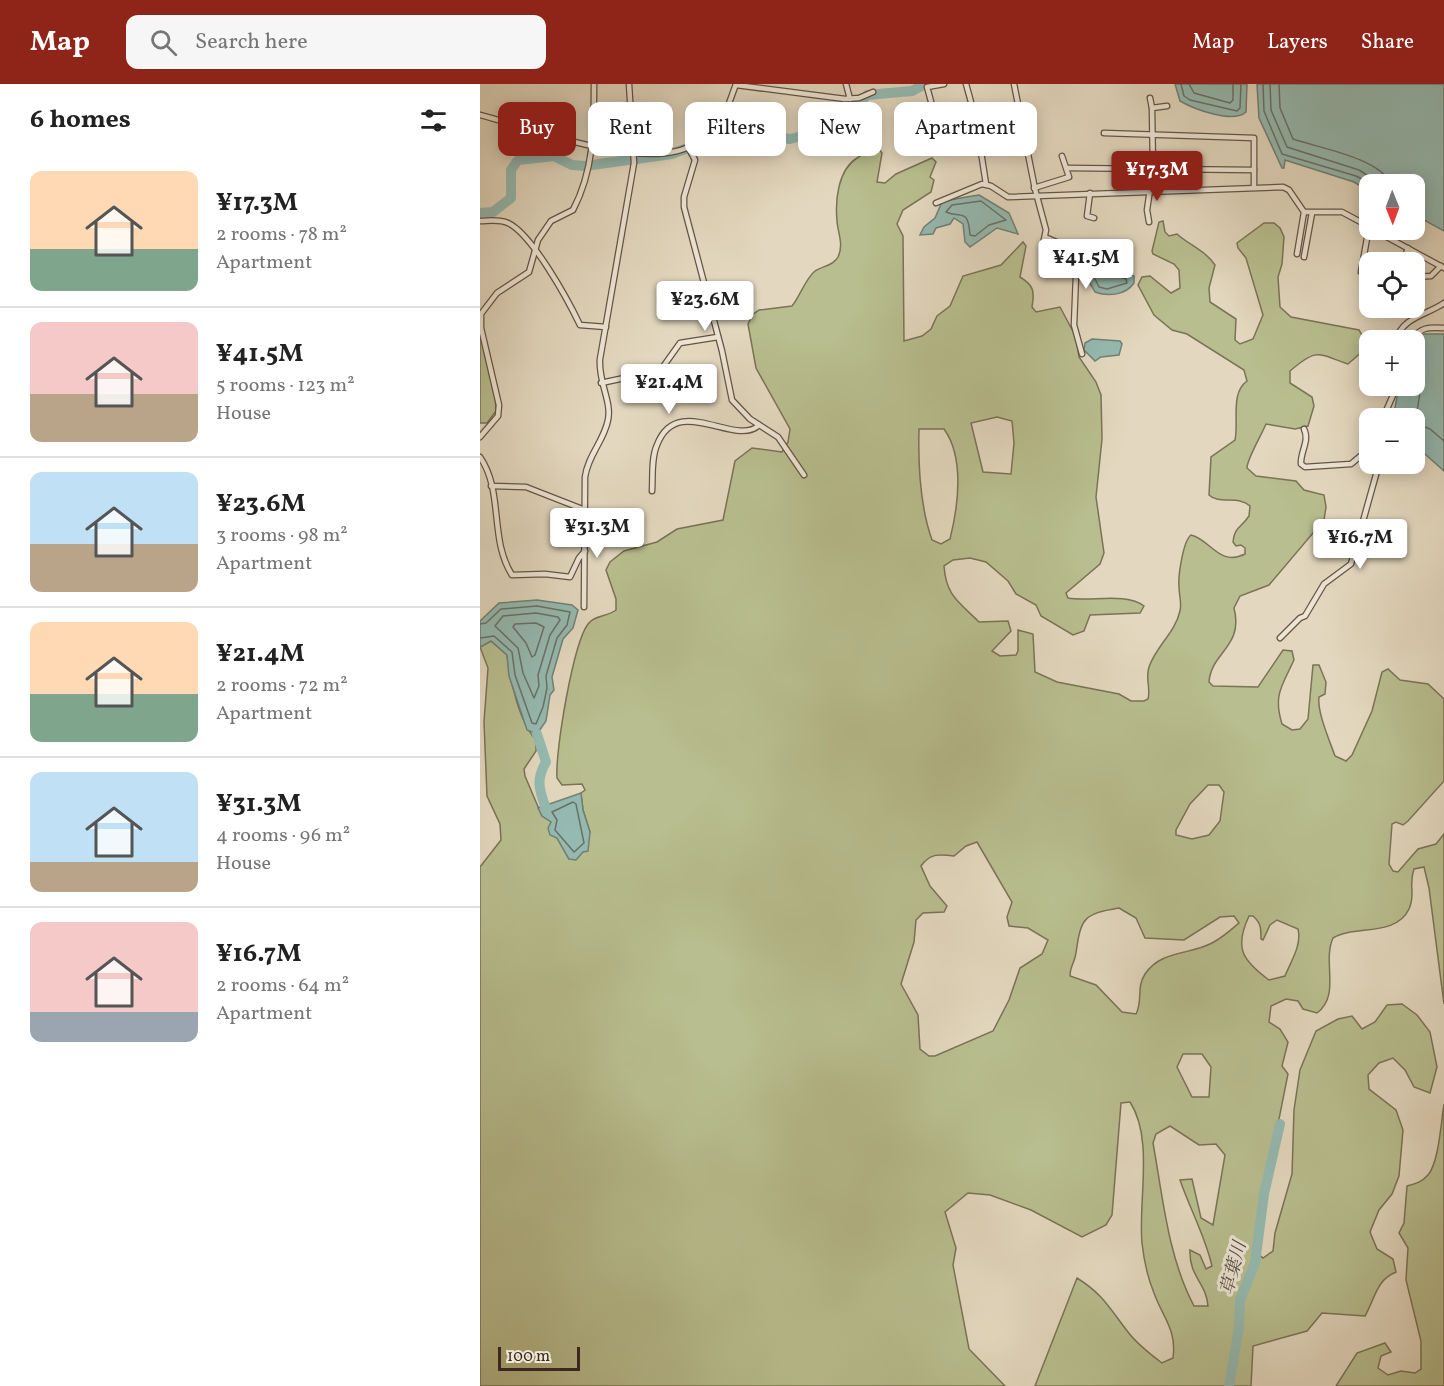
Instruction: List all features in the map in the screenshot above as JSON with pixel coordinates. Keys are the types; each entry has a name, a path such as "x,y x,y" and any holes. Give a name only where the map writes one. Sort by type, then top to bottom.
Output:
{"street":[{"path":"594,84 594,102"},
{"path":"584,607 588,463 608,421 608,402 601,383 600,359 634,158 629,84"},
{"path":"730,102 736,84 850,99 873,92"},
{"path":"846,84 850,99"},
{"path":"931,102 927,87 944,84"},
{"path":"966,84 976,120 986,184"},
{"path":"1014,84 1034,188 1046,230 1044,246 1076,275 1074,325 1082,354"},
{"path":"1149,222 1147,210 1152,190 1153,169 1150,98"},
{"path":"1152,108 1167,106"},
{"path":"480,115 588,144"},
{"path":"1104,133 1254,138 1254,188"},
{"path":"628,156 634,158 685,150"},
{"path":"480,438 498,416 499,405 481,328 481,314 497,293 529,272 538,240 552,221 573,210 586,186 590,156"},
{"path":"693,156 694,167 683,202 732,400 759,425 778,436 804,475"},
{"path":"1034,188 1069,177 1062,156"},
{"path":"1067,168 1254,170"},
{"path":"936,203 978,184 986,184 1008,197 1152,190 1286,188 1304,212 1298,254"},
{"path":"1090,193 1087,216 1095,218"},
{"path":"1304,212 1342,212 1359,221"},
{"path":"1304,257 1312,213"},
{"path":"480,221 508,223 521,232 536,250 580,325 606,327"},
{"path":"1045,237 1080,252"},
{"path":"1393,240 1442,267 1431,276 1425,276"},
{"path":"1407,252 1408,248"},
{"path":"1400,330 1415,318 1444,303"},
{"path":"1418,330 1427,327 1444,328"},
{"path":"601,383 629,377 655,378 680,343 718,337"},
{"path":"652,491 657,444 669,428 684,422 701,422 744,433 753,431 759,425"},
{"path":"1304,429 1307,439 1300,455 1301,464 1305,467 1351,464 1359,457"},
{"path":"480,457 487,469 491,486 498,542 512,575 545,574 570,577 585,551"},
{"path":"1280,638 1300,618 1305,616 1329,579 1351,564 1376,474"},
{"path":"491,486 526,487 585,510"}],"green space":[{"path":"881,156 877,182 885,183 896,174 932,158 936,162 930,177 934,180 931,192 903,210 897,224 903,236 904,341 922,336 931,329 937,316 950,306 963,276 1001,265 1023,242 1026,246 1020,277 1032,289 1032,307 1036,312 1060,307 1076,337 1079,357 1096,382 1101,395 1102,439 1096,497 1104,553 1100,564 1066,593 1068,598 1077,599 1128,599 1144,606 1140,613 1090,615 1084,631 1073,635 1041,616 1036,605 1016,594 1008,581 986,562 970,558 953,560 944,566 951,592 979,622 1008,621 1011,631 992,651 1000,656 1016,655 1018,630 1033,634 1035,672 1057,682 1119,694 1131,701 1148,699 1149,667 1178,619 1180,611 1179,575 1183,551 1188,539 1191,535 1198,537 1221,555 1228,557 1245,554 1245,548 1241,545 1236,546 1233,542 1237,530 1249,516 1250,506 1240,501 1218,499 1209,495 1211,457 1235,440 1237,400 1242,386 1247,381 1244,370 1187,334 1172,330 1154,315 1138,285 1142,277 1150,276 1171,293 1180,288 1179,270 1174,264 1153,254 1152,251 1159,222 1163,221 1165,232 1169,236 1177,234 1207,256 1215,265 1209,288 1210,302 1236,319 1235,340 1240,344 1253,339 1263,315 1246,258 1237,243 1264,223 1274,223 1280,228 1284,237 1282,264 1278,277 1280,307 1291,317 1359,330 1359,354 1348,364 1318,355 1307,358 1290,371 1290,383 1312,397 1314,406 1308,426 1295,429 1266,424 1252,453 1247,468 1256,476 1296,481 1304,490 1324,495 1326,507 1324,520 1269,585 1240,596 1234,608 1235,632 1215,663 1209,682 1213,686 1258,687 1283,650 1292,651 1294,660 1280,691 1278,705 1282,724 1292,730 1300,729 1308,719 1313,665 1319,665 1326,682 1325,694 1319,697 1322,718 1335,756 1346,761 1352,755 1372,711 1382,672 1388,669 1400,680 1428,684 1444,699 1444,781 1408,821 1403,825 1396,822 1392,824 1389,864 1393,871 1398,872 1418,849 1436,844 1444,834 1444,1004 1429,888 1424,867 1414,869 1411,904 1403,918 1385,927 1342,934 1333,938 1329,957 1330,988 1324,1006 1317,1013 1303,1009 1298,1001 1286,999 1271,1006 1269,1022 1280,1029 1288,1042 1282,1066 1288,1074 1253,1249 1263,1258 1273,1251 1275,1233 1292,1174 1294,1110 1300,1070 1316,1031 1338,1019 1352,1016 1362,1029 1375,1022 1387,1005 1402,1004 1417,1015 1430,1032 1437,1067 1430,1093 1414,1087 1405,1070 1393,1058 1379,1063 1368,1075 1369,1089 1396,1110 1403,1130 1399,1176 1392,1194 1379,1210 1370,1232 1377,1249 1393,1259 1396,1272 1389,1275 1380,1285 1365,1316 1322,1313 1307,1331 1253,1346 1251,1386 1035,1386 1077,1278 1100,1296 1148,1352 1162,1363 1173,1358 1171,1332 1146,1268 1141,1226 1143,1152 1137,1117 1130,1102 1121,1103 1112,1215 1106,1225 1082,1237 1031,1210 990,1195 968,1193 945,1212 956,1248 953,1265 969,1349 1005,1386 480,1386 480,867 501,840 500,824 487,796 484,722 488,668 480,647 491,641 507,655 520,712 536,740 536,751 524,769 525,776 542,816 552,822 557,838 569,859 590,832 583,810 581,793 585,790 582,784 562,785 557,778 559,746 566,699 582,635 591,621 616,610 616,599 606,570 610,562 624,551 657,542 677,529 723,520 735,461 752,448 782,452 788,442 790,429 756,368 748,324 752,315 759,310 792,306 812,274 838,257 841,248 837,221 839,186 846,170 857,158","holes":["997,417 1012,421 1014,443 1011,474 983,472 971,423","919,429 944,429 955,454 958,483 955,512 950,539 941,544 932,540 922,500","1208,785 1219,785 1224,792 1220,821 1209,835 1192,839 1176,835 1176,830 1190,804","977,842 1012,902 1007,917 1009,926 1028,928 1048,940 1042,954 1020,968 1009,1000 993,1031 935,1056 929,1056 920,1049 918,1015 901,984 914,942 916,920 923,913 944,912 947,906 930,886 921,866 936,855 954,856 966,846","1119,908 1136,918 1145,938 1184,940 1220,917 1234,916 1239,923 1212,943 1167,957 1152,966 1142,979 1136,1014 1122,1012 1096,985 1070,976 1082,925 1091,916","1249,916 1253,916 1259,923 1263,940 1270,925 1277,920 1298,929 1297,947 1285,976 1269,980 1252,966 1243,952 1244,927","1183,1054 1202,1054 1211,1067 1209,1097 1192,1097 1177,1067","1170,1126 1199,1145 1216,1144 1225,1155 1213,1225 1201,1218 1192,1179 1180,1180 1212,1266 1206,1269 1200,1255 1190,1250 1192,1267 1207,1298 1208,1306 1194,1306 1178,1268 1153,1143 1156,1134"]},
{"path":"480,331 495,394 496,411 487,423 480,423"},
{"path":"1444,1104 1444,1386 1336,1386 1357,1353 1385,1343 1391,1352 1381,1356 1378,1368 1388,1375 1401,1371 1415,1373 1421,1369 1421,1341 1406,1280 1408,1248 1399,1233 1404,1223 1407,1186 1426,1177 1435,1161"}],"water":[{"path":"1175,84 1247,84 1246,112 1240,115 1223,116 1194,108 1180,101"},
{"path":"1257,84 1444,84 1444,231 1425,221 1425,174 1359,174 1359,185 1285,160 1284,168 1282,168 1259,118"},
{"path":"979,195 1009,213 1018,234 997,228 970,247 965,242 963,224 954,218 950,224 936,228 933,234 920,235 924,227 935,218 942,202"},
{"path":"1098,264 1134,276 1134,283 1131,287 1116,294 1095,292 1088,280 1092,268"},
{"path":"1425,334 1444,334 1444,471 1425,454 1425,408 1395,408 1397,396 1425,396"},
{"path":"1092,339 1120,341 1122,344 1119,355 1101,357 1095,361 1084,350 1085,343"},
{"path":"537,600 572,605 578,610 573,628 563,639 552,677 554,690 550,695 546,721 537,734 527,730 509,676 507,655 491,641 480,647 480,621 499,603"},
{"path":"581,793 583,810 590,832 588,851 583,852 576,860 569,859 557,838 550,835 548,828 551,822 542,816 538,808"}],"waterway":[{"path":"480,213 493,212 511,198 511,170 518,160 554,156 572,165 585,166 672,154 723,134 746,135 769,128 782,138 790,139 838,127 867,95 912,91 925,84"},
{"path":"537,734 546,762 540,784 545,806"},
{"name":"草葉川","path":"1229,1386 1239,1327 1240,1300 1255,1263 1264,1194 1280,1124"}]}
